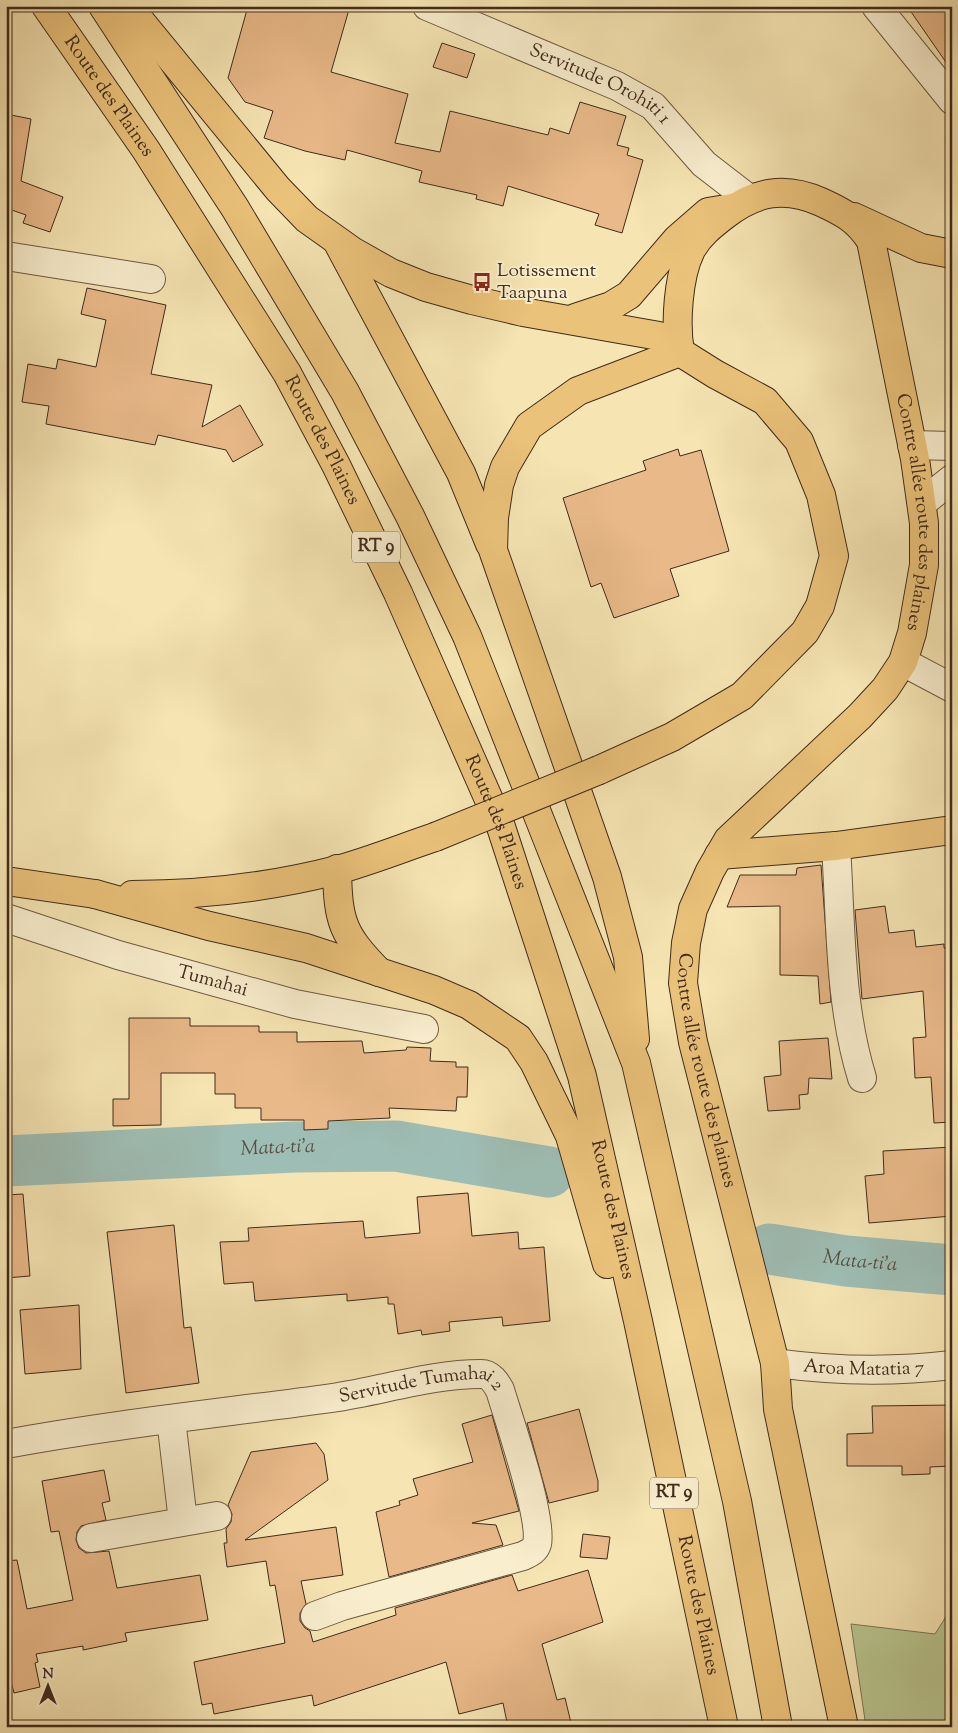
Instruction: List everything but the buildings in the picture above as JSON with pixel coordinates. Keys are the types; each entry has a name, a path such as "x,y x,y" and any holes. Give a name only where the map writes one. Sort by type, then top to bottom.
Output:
{"main road":[{"name":"Route des Plaines","path":"46,6 146,150 287,373 336,465 398,593 501,827 582,1076 583,1138 616,1264 638,1321 724,1727"},
{"name":"RT 9","path":"103,6 235,208 345,392 410,516 467,636 636,1063 738,1501 778,1727"},
{"path":"95,894 175,895 283,882 337,869 435,837 599,770 672,736 742,696 805,632 820,606 834,556 821,495 799,441 765,402 680,352 659,336 572,319 523,312 426,287 391,273 336,240 307,219 278,189 128,6"},
{"name":"Contre allée route des plaines","path":"680,352 676,330 685,270 691,250 707,228 740,203 785,192 802,194 850,215 862,227 871,241 922,502 924,565 912,633 903,662 894,677 860,716 728,840 693,909 686,943 683,983 693,1042 731,1184 775,1363"},
{"path":"572,319 611,306 629,295 677,239 708,212 740,203"},
{"path":"850,215 921,248 952,254"},
{"path":"336,240 461,473 493,550 607,878 628,957 636,1063"},
{"path":"493,550 494,518 499,485 505,467 529,426 578,390 680,352"},
{"path":"719,855 836,846 952,830"},
{"path":"337,869 338,907 345,932 358,950 379,972"},
{"path":"6,881 95,894 209,926 306,948 434,990 469,1005 518,1038 583,1138"},
{"path":"775,1363 778,1409 844,1727"}],"street":[{"path":"876,6 952,100"},
{"name":"Servitude Orohiti 1","path":"430,7 617,86 653,106 740,203"},
{"path":"6,256 151,278"},
{"path":"912,445 952,446"},
{"path":"922,502 952,479"},
{"path":"903,662 952,688"},
{"path":"836,846 849,1028 862,1078"},
{"name":"Tumahai","path":"6,918 118,955 295,1004 424,1029"},
{"name":"Aroa Matatia 7","path":"775,1363 817,1369 856,1370 921,1369 952,1365"},
{"name":"Servitude Tumahai 2","path":"6,1444 171,1419 345,1396 436,1378 484,1374 494,1380 500,1390 533,1507 537,1545 532,1551 523,1556 342,1606 315,1616"},
{"path":"171,1419 183,1521"},
{"path":"91,1538 217,1516"}],"green space":[{"path":"952,1607 952,1727 866,1727 851,1624 935,1634"}],"waterway":[{"name":"Mata-ti'a","path":"6,1161 295,1147 396,1146 549,1172"},
{"name":"Mata-ti'a","path":"769,1249 846,1261 952,1270"}],"place":[{"name":"Lotissement Taapuna","path":"482,282"}]}
